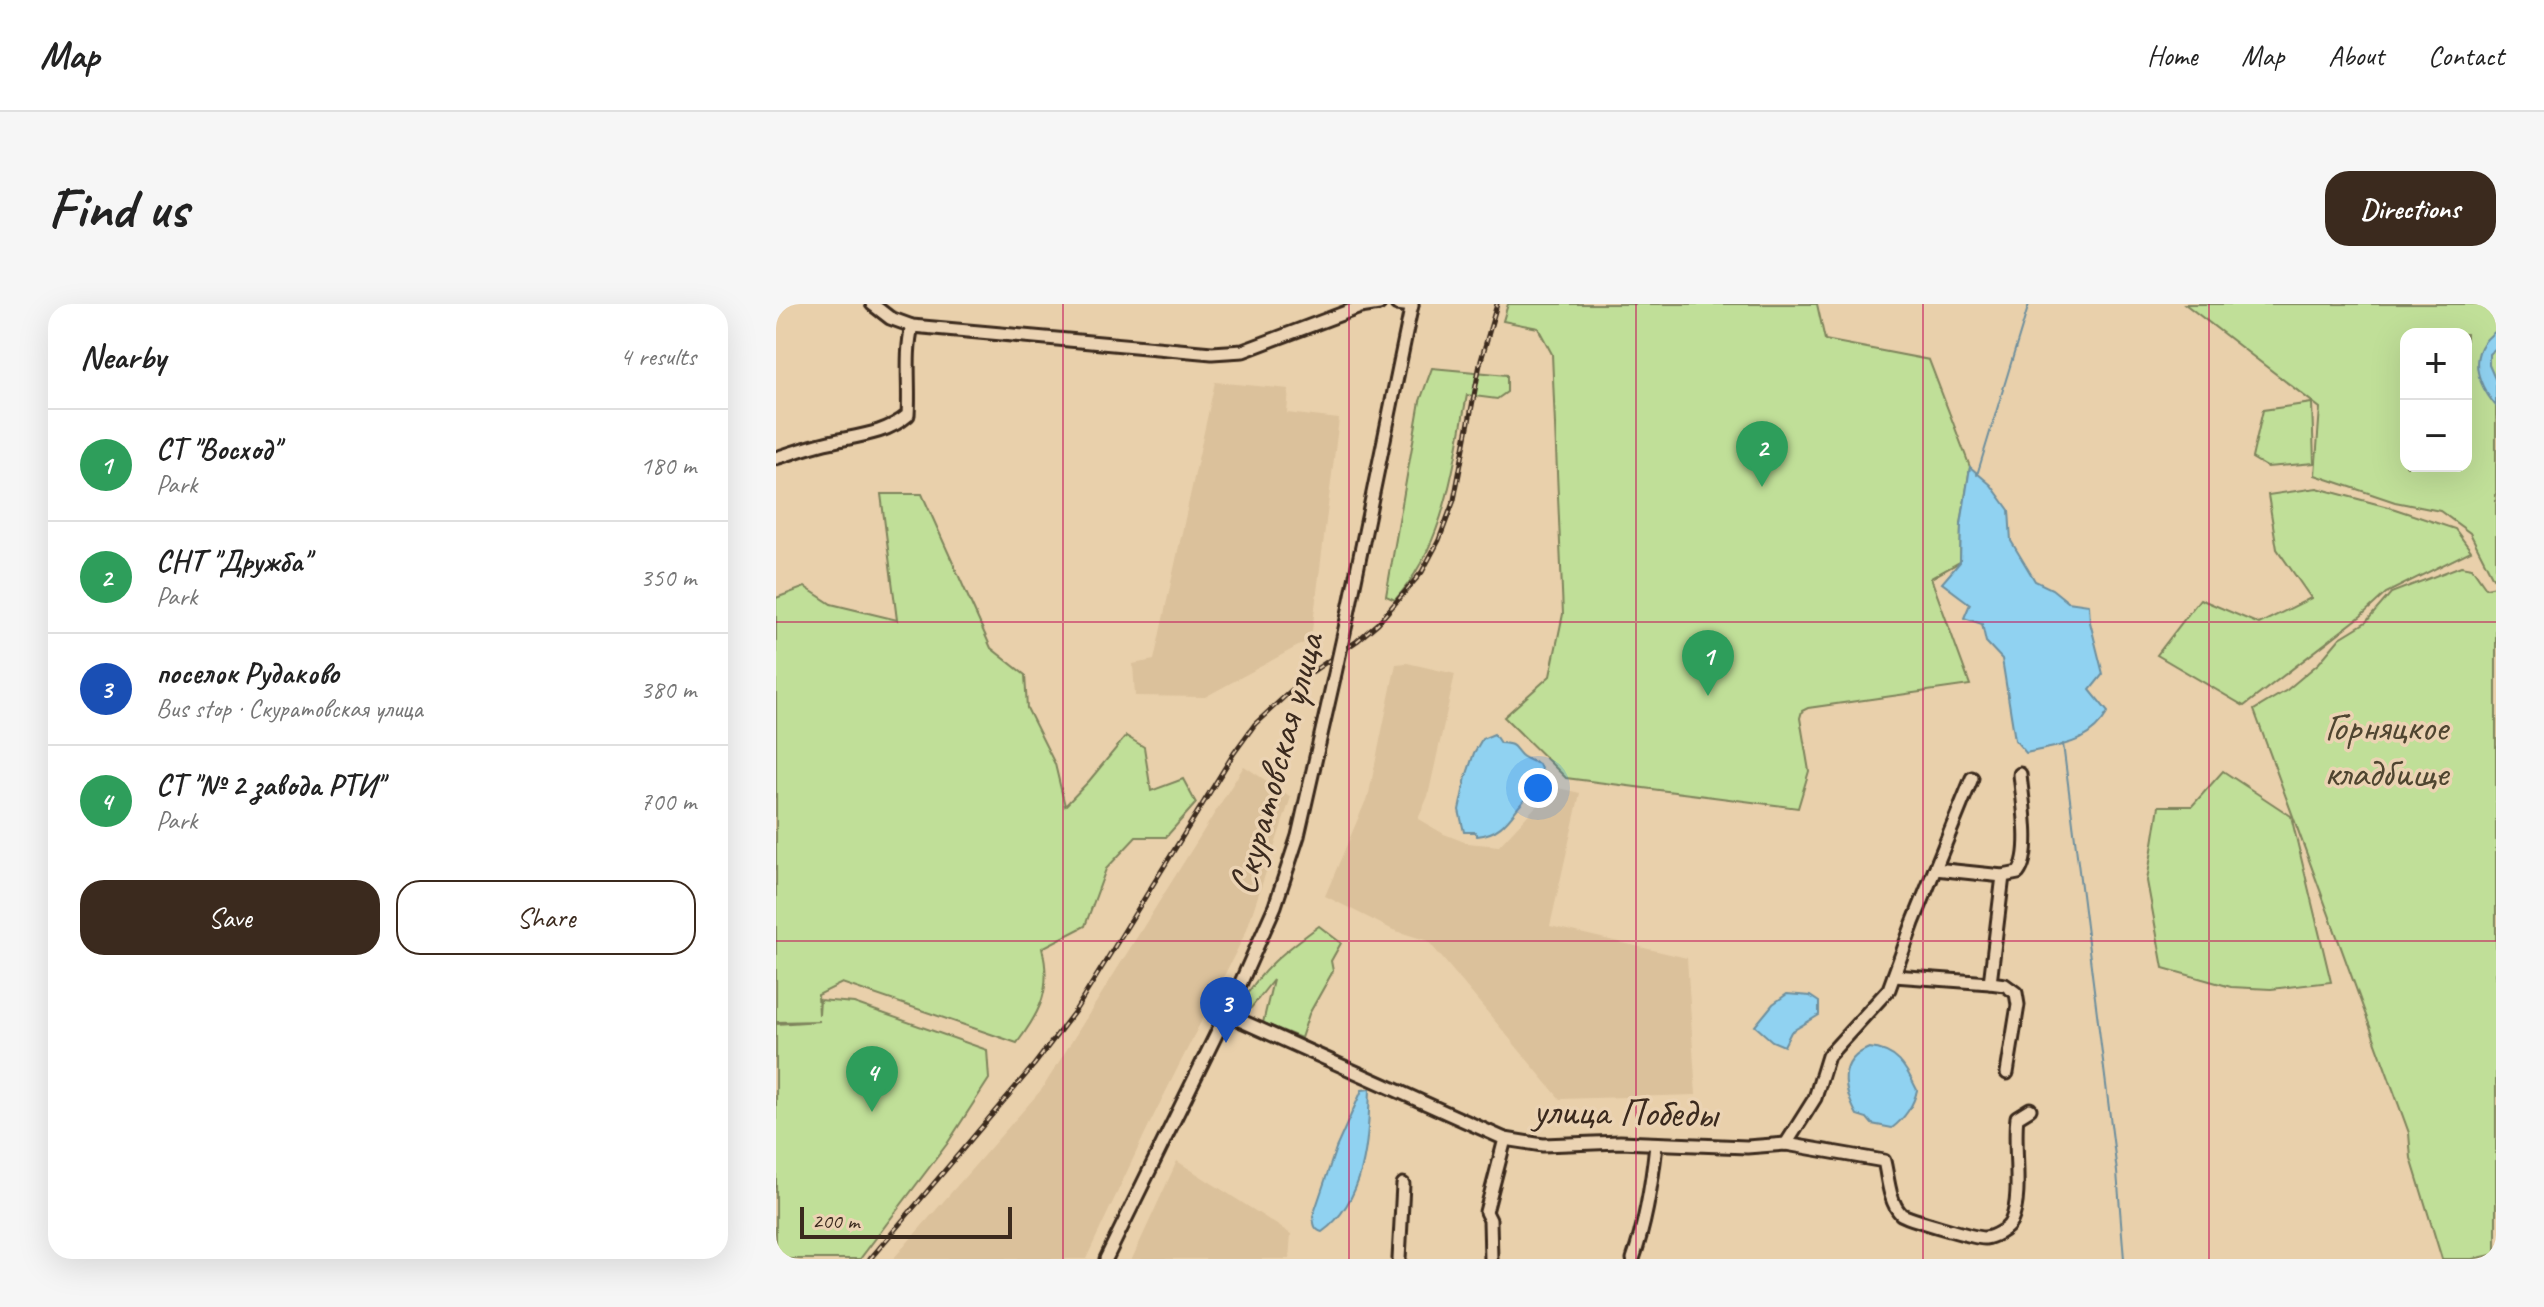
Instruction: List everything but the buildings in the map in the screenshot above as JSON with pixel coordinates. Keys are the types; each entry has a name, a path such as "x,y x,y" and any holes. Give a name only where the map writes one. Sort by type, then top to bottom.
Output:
{"street":[{"path":"872,304 890,318 912,326 1212,353 1243,351 1360,307 1379,304"},
{"path":"1397,304 1412,305"},
{"name":"Скуратовская улица","path":"1106,1259 1226,1014 1275,906 1288,869 1309,795 1412,305"},
{"path":"776,458 875,432 897,424 908,415 908,344 912,326"},
{"path":"1935,869 2003,876 2018,873 2024,865 2025,842 2020,774"},
{"path":"1786,1144 1815,1098 1828,1056 1889,989 1972,778"},
{"path":"1990,983 2003,876"},
{"path":"1894,976 2005,985 2016,993 2018,1005 2007,1073"},
{"name":"улица Победы","path":"1226,1014 1505,1139 1543,1145 1620,1142 1747,1147 1786,1144 1884,1161 1895,1206 1904,1217 1984,1238 2004,1230 2011,1222 2016,1192 2017,1117 2030,1109"},
{"path":"1491,1259 1490,1220 1486,1212 1505,1139"},
{"path":"1633,1259 1641,1237 1656,1145"},
{"path":"1399,1259 1403,1184"}],"shaded area":[{"path":"1215,382 1289,389 1287,413 1339,419 1311,639 1205,697 1135,696 1133,664 1154,660"},
{"path":"1407,663 1455,674 1428,796 1418,819 1467,843 1499,846 1554,787 1580,793 1550,926 1687,958 1696,1095 1560,1099 1428,941 1393,930 1325,896 1369,793 1396,664"},
{"path":"1244,766 1291,797 1246,932 1086,1259 893,1259 1042,1089"},
{"path":"1177,1161 1291,1234 1289,1259 1132,1259"}],"green space":[{"path":"1508,304 1817,304 1825,340 1929,360 1970,467 1961,524 1960,562 1931,578 1970,685 1802,711 1800,718 1809,771 1798,808 1566,778 1504,717 1550,676 1563,614 1552,354 1538,328 1503,321"},
{"path":"2185,304 2496,304 2496,577 2493,578 2470,533 2440,511 2395,502 2315,475 2320,408"},
{"path":"1432,368 1507,375 1507,392 1497,399 1467,395 1452,476 1437,529 1412,578 1395,600 1386,596 1420,401"},
{"path":"2312,403 2314,463 2267,467 2252,458 2263,410"},
{"path":"2317,488 2455,529 2471,551 2386,593 2361,616 2244,706 2157,655 2200,599 2259,624 2311,598 2277,549 2268,495"},
{"path":"881,494 922,494 991,648 1025,675 1027,708 1055,764 1065,806 1126,736 1144,747 1151,791 1183,779 1196,803 1166,837 1136,837 1106,869 1085,926 1042,948 1045,988 1038,1010 1017,1043 842,983 818,995 819,1015 820,1000 854,1003 987,1050 989,1079 947,1144 860,1259 776,1259 776,1024 820,1021 776,1022 776,598 805,587 831,604 897,620"},
{"name":"Горняцкое кладбище","path":"2461,566 2472,568 2486,588 2496,586 2496,1254 2473,1259 2442,1259 2411,1158 2409,1133 2254,710 2287,690 2319,663 2340,638 2366,622 2391,593"},
{"path":"2223,771 2291,816 2331,982 2271,989 2231,987 2163,968 2147,881 2159,806 2192,806"},
{"path":"1319,926 1341,943 1331,961 1333,971 1309,1014 1301,1038 1263,1023 1273,980 1247,1013 1240,1005 1275,961"}],"water":[{"path":"2496,331 2496,348 2489,354 2489,365 2496,381 2496,406 2483,387 2477,367 2481,348"},
{"path":"1970,467 1991,485 2009,510 2011,541 2035,581 2068,602 2089,605 2090,622 2103,674 2090,690 2108,712 2092,731 2073,742 2026,753 2015,740 2002,659 1986,642 1982,624 1964,618 1970,604 1942,583 1960,562 1961,525"},
{"path":"1494,734 1500,743 1511,745 1539,764 1546,781 1498,829 1477,836 1475,832 1464,832 1459,810 1474,753 1482,739"},
{"path":"1787,994 1810,996 1819,1002 1819,1015 1791,1032 1784,1046 1772,1041 1755,1026 1773,1004"},
{"path":"1869,1048 1894,1056 1917,1090 1908,1111 1892,1128 1872,1124 1867,1118 1857,1115 1848,1095 1847,1068 1852,1060"},
{"path":"1370,1089 1366,1148 1356,1185 1337,1218 1322,1232 1319,1231 1313,1216 1336,1148 1362,1090"}],"waterway":[{"path":"1977,475 2029,304"},
{"path":"2063,744 2117,1172 2124,1259"}],"railway":[{"path":"870,1259 1034,1065 1075,1011 1255,724 1309,674 1378,623 1422,572 1439,540 1454,500 1480,364 1497,304"}],"place":[{"name":"СНТ \"Дружба\"","path":"1762,487"},
{"name":"СТ \"Восход\"","path":"1708,696"},
{"name":"поселок Рудаково","path":"1226,1043"},
{"name":"СТ \"№ 2 завода РТИ\"","path":"872,1112"}]}
